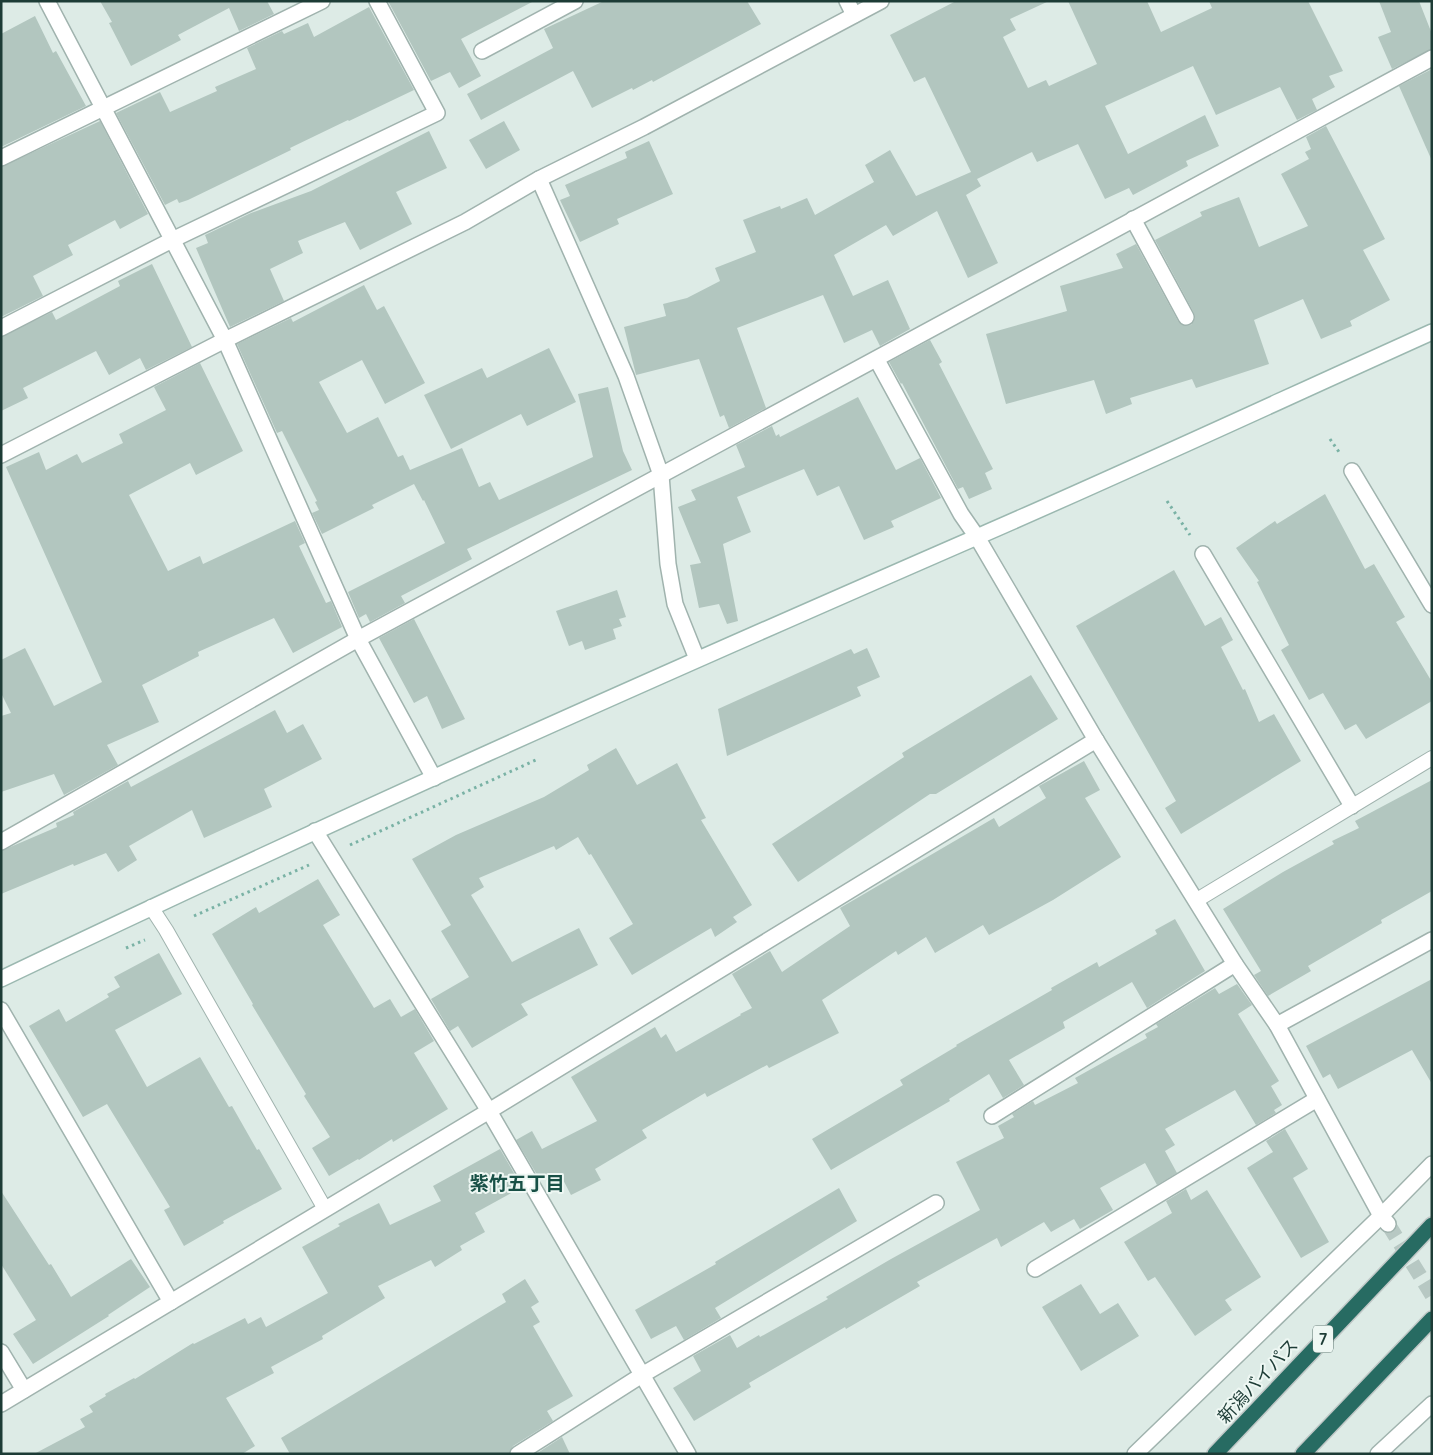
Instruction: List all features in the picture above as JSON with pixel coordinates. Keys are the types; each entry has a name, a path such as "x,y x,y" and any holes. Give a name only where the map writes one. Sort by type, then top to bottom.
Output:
{"highway":[{"name":"新潟バイパス","path":"1215,1454 1432,1225"},
{"path":"1303,1454 1432,1320"}],"street":[{"path":"47,1 225,340 358,639 434,778"},
{"path":"1,158 322,1"},
{"path":"1,328 172,240 436,113 377,1"},
{"path":"482,51 575,1"},
{"path":"1,455 225,340 465,222 540,179 644,127 851,8 880,1"},
{"path":"1,842 358,639 877,360 1432,58"},
{"path":"540,179 626,376 661,475 668,564 676,604 697,659"},
{"path":"1133,219 1186,317"},
{"path":"1,979 316,831 697,659 978,537 1432,332"},
{"path":"877,360 961,514 978,537 1096,740 1235,964 1277,1025 1385,1220"},
{"path":"1352,471 1432,605"},
{"path":"1203,554 1352,806"},
{"path":"1,1404 489,1111 1096,740"},
{"path":"316,831 489,1111 688,1454"},
{"path":"1277,1025 1432,940"},
{"path":"992,1116 1235,964"},
{"path":"1,1010 171,1302"},
{"path":"1035,1270 1317,1099"},
{"path":"1135,1454 1385,1220 1432,1164"},
{"path":"518,1454 642,1375 936,1203"},
{"path":"1,1352 24,1390"},
{"path":"1378,1454 1432,1404"}],"lane":[{"path":"1197,900 1432,758"},
{"path":"151,907 326,1209"}],"path":[{"path":"1167,501 1203,554"},
{"path":"187,920 309,864"}],"building":[{"path":"100,1 267,1 274,14 239,31 229,8 178,35 181,40 131,66 109,23 112,22"},
{"path":"388,1 534,1 461,39 481,76 459,88 450,72 431,81"},
{"path":"604,1 747,1 761,24 653,82 652,80 633,90 632,88 592,108 573,71 481,120 467,94 553,48 544,29"},
{"path":"956,1 1049,1 1010,19 1016,30 1003,37 1028,88 1046,80 1049,86 1097,64 1068,1 1147,1 1161,32 1212,8 1209,1 1308,1 1343,71 1329,76 1335,87 1312,99 1317,110 1297,120 1280,87 1216,115 1193,66 1105,106 1128,154 1205,115 1219,146 1186,161 1188,166 1133,195 1129,188 1105,199 1078,144 1037,162 1032,152 977,179 981,186 966,195 998,263 968,278 937,211 893,236 886,225 834,255 853,296 888,280 910,329 880,346 872,330 844,343 823,295 737,328 766,408 729,428 724,415 720,417 699,359 636,375 624,327 666,316 663,304 687,298 720,281 715,268 756,252 743,220 780,206 781,209 807,198 815,215 874,182 865,165 890,150 916,196 971,172 925,77 914,82 890,35"},
{"path":"1379,1 1419,1 1432,34 1432,49 1392,69 1378,37 1391,32"},
{"path":"369,7 414,90 290,148 291,150 188,200 179,203 177,199 165,205 116,113 160,92 170,112 217,91 215,87 256,69 247,48 282,31 284,34 308,23 314,37"},
{"path":"35,16 53,53 56,51 86,106 1,147 1,34"},
{"path":"1432,69 1432,161 1399,86"},
{"path":"100,121 148,214 120,229 115,220 68,245 73,255 33,276 43,296 1,317 1,167"},
{"path":"504,121 520,150 486,169 469,140"},
{"path":"1326,126 1385,239 1363,250 1390,300 1350,321 1352,326 1321,339 1303,299 1254,320 1269,364 1196,388 1192,379 1130,398 1132,404 1106,414 1094,380 1006,404 986,334 1067,311 1060,286 1123,268 1116,254 1136,244 1178,321 1185,326 1191,325 1195,318 1194,313 1155,240 1202,216 1200,212 1239,197 1259,247 1308,226 1281,174 1309,159 1305,152 1311,149 1306,137"},
{"path":"429,131 447,168 396,192 412,224 360,250 345,222 298,241 303,253 270,269 284,301 230,327 196,248 208,243 205,235 251,213 311,191"},
{"path":"649,141 673,194 617,219 619,224 580,242 560,200 570,196 565,185 627,158 625,152"},
{"path":"152,264 192,347 146,370 140,358 109,375 96,351 23,388 28,398 1,411 1,337 52,312 56,320 120,286 118,281"},
{"path":"364,285 377,310 384,306 425,383 385,404 362,360 319,382 347,433 378,417 398,457 403,455 410,470 462,448 479,487 490,482 499,500 593,457 578,394 608,387 623,451 632,470 467,549 472,559 401,596 405,603 370,622 366,614 359,618 348,592 445,543 414,484 372,505 374,508 322,534 312,513 319,510 315,502 317,501 282,431 277,433 237,344 291,318 293,322"},
{"path":"930,340 942,362 939,364 993,469 985,473 992,489 969,499 963,487 958,489 889,362"},
{"path":"549,348 576,402 527,426 521,414 451,449 424,395 482,368 487,378"},
{"path":"200,363 243,451 196,475 190,463 129,495 168,571 200,556 203,564 295,521 305,543 299,546 326,603 331,601 342,627 293,653 274,618 198,652 199,656 142,685 159,722 107,745 118,765 64,795 54,774 1,792 1,716 11,713 1,693 1,660 25,648 54,706 102,682 6,467 39,452 46,470 77,454 82,463 123,443 119,434 166,410 154,387"},
{"path":"858,397 896,470 920,458 941,498 891,521 894,527 864,540 839,486 817,496 804,469 737,497 751,532 723,544 738,621 727,624 719,604 699,608 690,565 701,563 678,507 696,500 691,490 745,467 736,445 772,426 776,436 779,434 780,437"},
{"path":"1325,494 1365,569 1374,564 1405,617 1396,622 1432,682 1432,701 1366,739 1356,724 1345,730 1323,693 1309,700 1281,650 1289,645 1257,582 1259,581 1236,548 1275,521 1277,524"},
{"path":"1174,570 1205,626 1221,617 1233,640 1221,647 1243,690 1245,689 1259,722 1274,714 1301,761 1181,834 1165,808 1176,801 1076,626"},
{"path":"617,590 626,617 619,619 622,626 613,629 616,639 585,650 582,641 569,646 556,611"},
{"path":"414,619 465,719 442,729 427,696 414,703 379,638"},
{"path":"867,648 880,677 857,687 861,696 727,756 718,709 851,649 854,654"},
{"path":"1031,675 1058,719 936,794 930,794 798,882 772,844 904,757 902,753"},
{"path":"275,710 287,733 303,724 322,759 264,789 272,807 204,838 192,810 129,846 137,860 118,872 106,853 74,866 73,864 1,894 1,851 57,827 56,823 74,815 73,812 128,781 131,787"},
{"path":"616,748 637,785 677,763 706,818 701,820 752,905 733,917 737,922 715,937 711,928 632,975 609,938 633,924 591,854 589,855 578,837 556,850 554,846 479,878 484,887 471,895 512,962 579,928 598,965 521,1004 528,1015 472,1048 458,1026 450,1031 431,999 469,977 441,931 451,925 412,859 456,835 544,797 589,770 587,765"},
{"path":"1084,761 1100,790 1085,798 1121,857 1053,900 989,935 983,925 935,953 926,937 898,955 896,951 822,1000 839,1033 769,1068 767,1065 707,1097 705,1093 642,1130 647,1138 595,1169 601,1180 571,1195 561,1176 548,1183 544,1175 539,1178 516,1140 532,1131 542,1149 597,1121 571,1077 655,1027 661,1038 666,1034 676,1052 741,1015 752,1008 732,974 770,951 782,972 850,926 840,908 994,818 999,827 1046,798 1039,786"},
{"path":"1432,780 1432,891 1381,920 1382,923 1308,966 1311,971 1268,996 1254,975 1261,971 1223,909 1283,872 1334,844 1332,841 1359,828 1355,821"},
{"path":"318,879 340,915 323,925 374,1008 390,999 401,1017 415,1009 434,1041 414,1053 448,1109 393,1142 392,1139 329,1176 312,1148 330,1137 304,1096 306,1094 212,934 256,907 259,913"},
{"path":"1175,919 1205,971 1147,1008 1132,982 1063,1022 1065,1028 1009,1060 1024,1085 1003,1098 989,1074 949,1099 950,1101 831,1170 812,1139 903,1085 900,1080 956,1045 1097,962 1099,967 1157,934 1155,930"},
{"path":"159,953 182,994 115,1030 147,1087 200,1057 229,1107 232,1106 282,1189 223,1221 224,1223 184,1246 164,1210 170,1207 107,1104 83,1117 29,1026 59,1009 66,1022 109,997 107,994 120,987 114,977"},
{"path":"1432,979 1432,1084 1412,1050 1338,1089 1330,1074 1323,1078 1306,1046"},
{"path":"1237,984 1252,1005 1238,1014 1279,1081 1271,1086 1282,1105 1274,1110 1276,1113 1256,1125 1235,1090 1165,1129 1175,1145 1165,1151 1177,1173 1157,1185 1145,1163 1100,1188 1113,1210 1080,1229 1074,1219 1051,1232 1044,1222 1001,1247 997,1238 917,1282 920,1286 749,1383 751,1387 694,1421 673,1388 701,1371 693,1356 730,1335 737,1348 759,1335 760,1337 828,1299 826,1297 891,1259 980,1210 956,1162 1004,1138 998,1126 1014,1117 1012,1114 1033,1101 1035,1105 1078,1083 1075,1078 1147,1038 1145,1034 1158,1027 1156,1024 1215,988 1219,994"},
{"path":"1285,1129 1308,1169 1293,1178 1329,1242 1301,1258 1247,1168 1273,1152 1266,1141"},
{"path":"500,1149 522,1187 475,1213 485,1232 460,1246 462,1250 435,1267 431,1260 378,1286 385,1298 322,1336 323,1339 271,1367 274,1373 226,1398 255,1446 242,1454 34,1454 85,1427 80,1419 93,1412 89,1406 106,1396 105,1394 135,1379 193,1343 245,1318 248,1324 261,1317 266,1327 328,1293 302,1247 340,1226 338,1224 379,1203 390,1225 441,1201 433,1186"},
{"path":"839,1188 857,1221 715,1308 721,1318 684,1340 676,1326 651,1339 635,1310 716,1264 715,1262"},
{"path":"1186,1189 1191,1200 1207,1190 1261,1277 1225,1300 1232,1310 1195,1336 1155,1277 1148,1281 1124,1242 1172,1213 1166,1201"},
{"path":"1,1191 71,1297 131,1259 150,1287 109,1316 33,1364 13,1334 36,1320 1,1264"},
{"path":"525,1279 539,1302 531,1307 540,1322 533,1326 573,1396 547,1411 553,1421 513,1446 509,1454 290,1454 281,1438 506,1302 502,1294"},
{"path":"1081,1284 1100,1314 1118,1303 1139,1336 1081,1371 1042,1307"},
{"path":"562,1437 570,1454 536,1454"}],"tunnel":[{"path":"1388,1224 1432,1295"}],"district":[{"name":"紫竹五丁目","path":"517,1183"}]}
